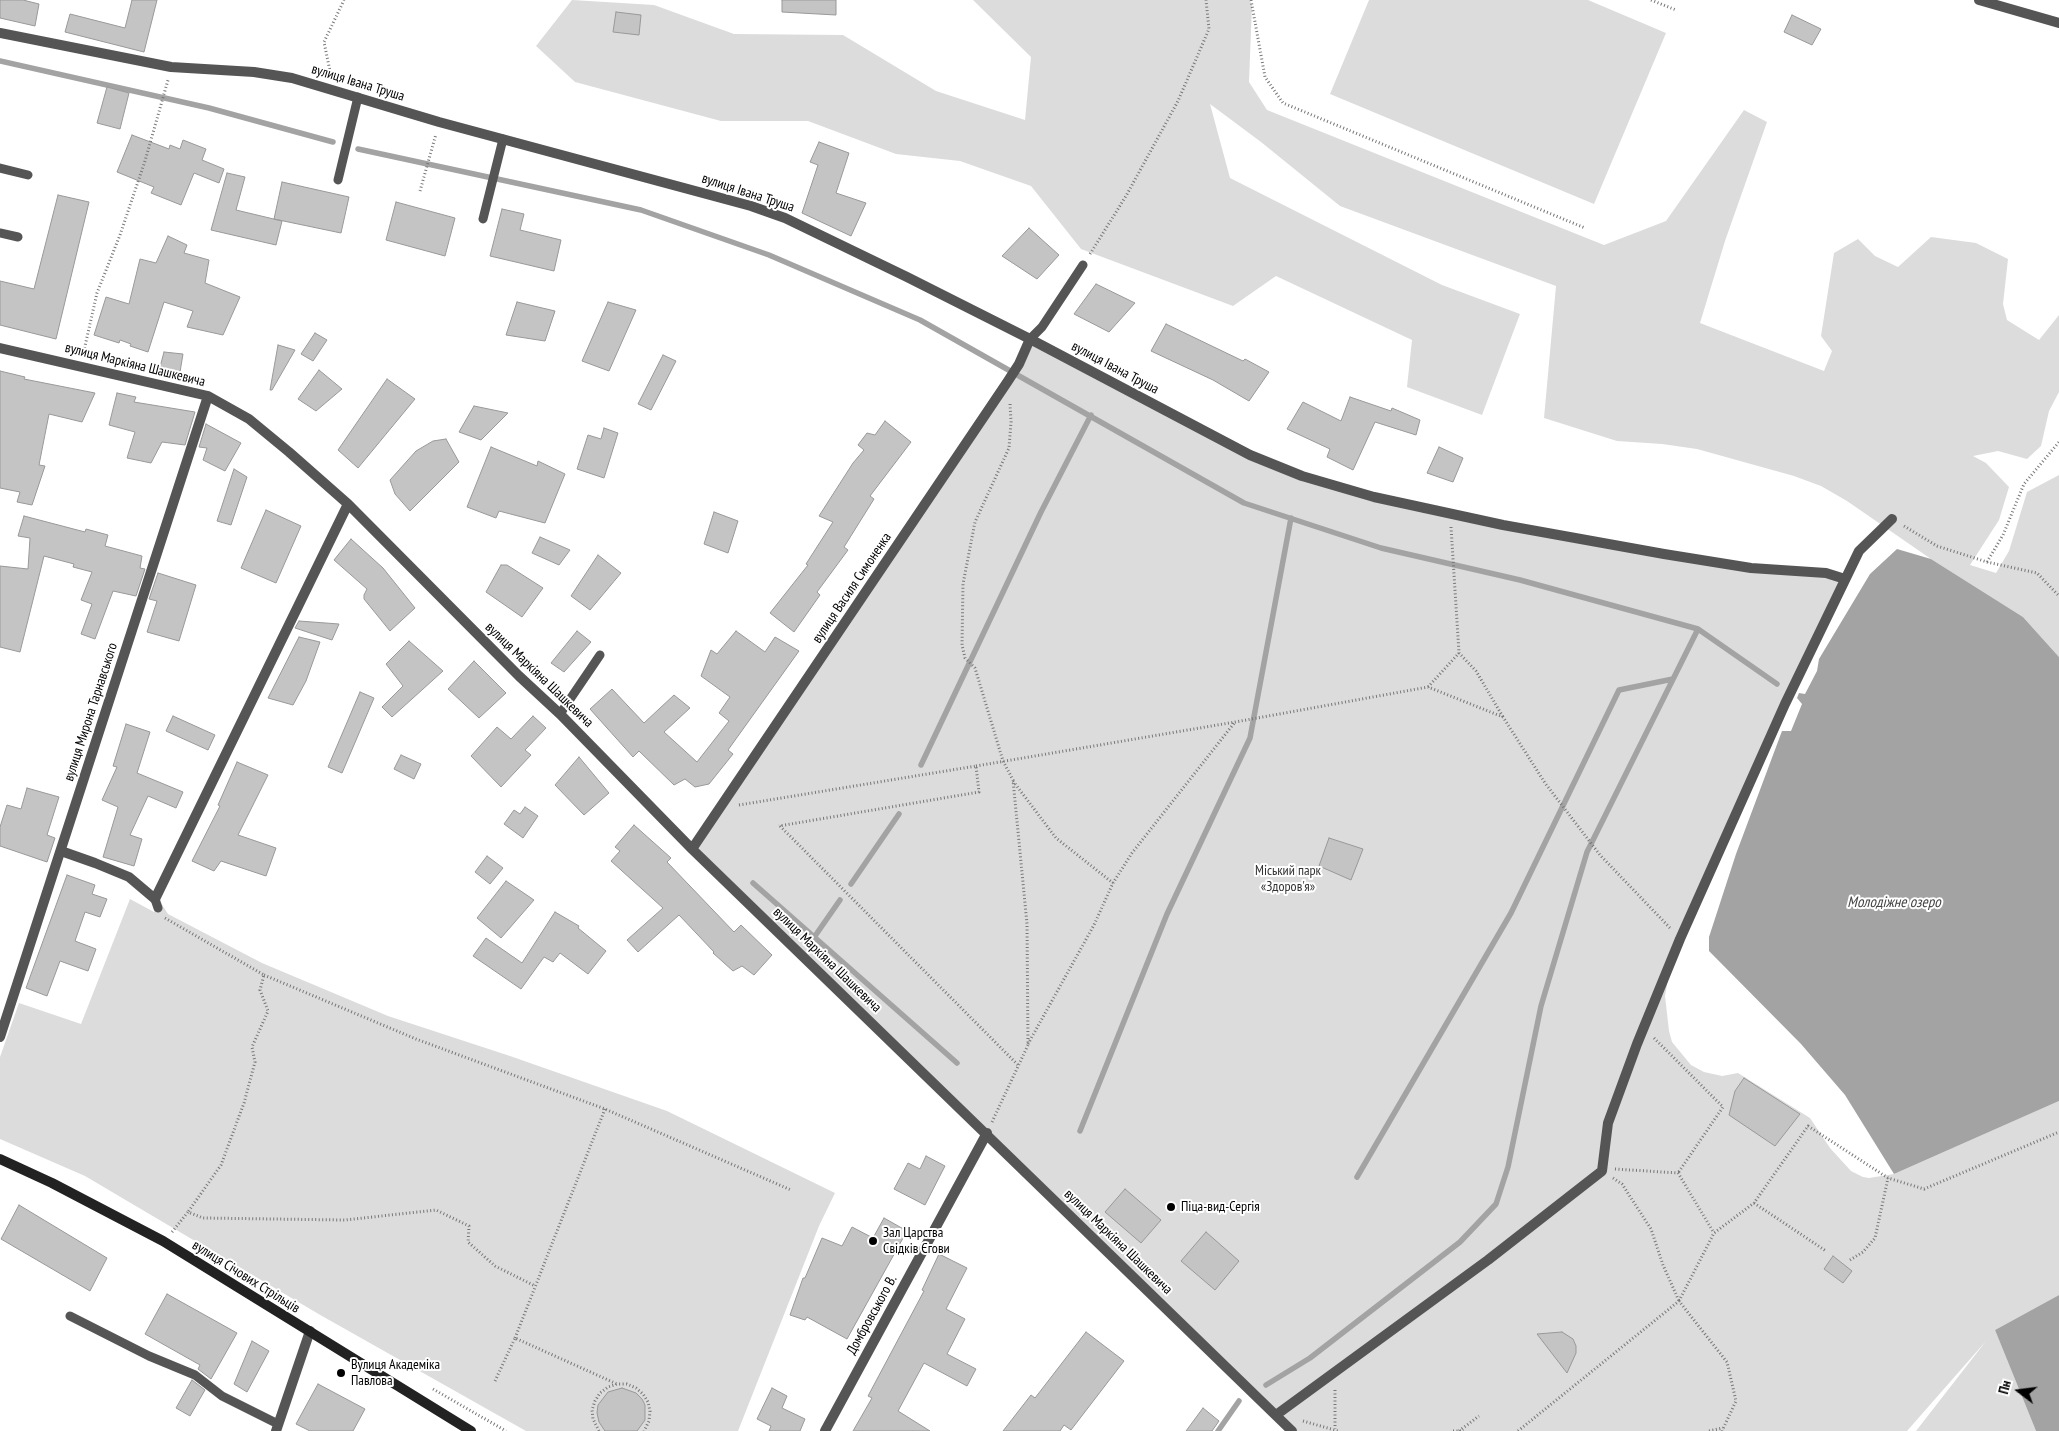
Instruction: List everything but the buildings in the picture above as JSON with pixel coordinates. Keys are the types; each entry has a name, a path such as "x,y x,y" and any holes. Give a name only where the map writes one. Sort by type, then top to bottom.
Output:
{"street":[{"path":"1979,0 2059,23"},
{"name":"вулиця Івана Труша","path":"0,33 171,67 254,72 292,78 439,122 751,206 785,218 1030,339 1250,455 1302,476 1374,497 1450,515 1664,554 1751,568 1826,573 1845,579"},
{"name":"вулиця Василя Симоненка","path":"692,850 1008,381 1019,364 1030,339"},
{"name":"вулиця Маркіяна Шашкевича","path":"0,348 208,396 250,419 348,504 560,714 692,850 1292,1431"},
{"name":"вулиця Мирона Тарнавського","path":"0,1037 208,396"},
{"path":"61,851 95,863 128,878 156,903 348,504"},
{"path":"1276,1415 1334,1374 1607,1170 1608,1122 1680,939 1785,704 1859,551 1892,519"},
{"name":"Домбровського В.","path":"825,1431 987,1134"},
{"name":"вулиця Січових Стрільців","path":"0,1159 52,1182 163,1241 471,1431"},
{"path":"277,1428 310,1331"}],"lane":[{"path":"338,180 358,97"},
{"path":"483,219 503,139"},
{"path":"0,168 28,176"},
{"path":"0,233 18,237"},
{"path":"1030,339 1042,327 1083,265"},
{"path":"560,714 600,654"},
{"path":"70,1316 149,1356 195,1375 222,1396 277,1428"}],"path":[{"path":"331,74 324,42 344,0"},
{"path":"1083,265 1126,196 1178,101 1209,29 1206,0"},
{"path":"1251,0 1265,77 1283,103 1585,228"},
{"path":"1650,0 1676,10"},
{"path":"80,365 97,293 120,235 165,94"},
{"path":"420,191 439,122"},
{"path":"1008,381 1011,422 1009,448 975,522 963,584 962,644 965,658 975,668 1004,761 1013,780 1056,838 1114,883"},
{"path":"1987,562 2003,535 2024,484 2059,442"},
{"path":"1450,515 1459,653 1476,671 1545,783 1568,814 1597,850 1680,939"},
{"path":"1892,519 1937,546 1987,562 2037,573 2059,596"},
{"path":"1428,686 1459,653"},
{"path":"720,808 1260,718 1428,686 1503,717"},
{"path":"987,1134 1028,1045 1094,925 1114,883 1132,853 1235,722"},
{"path":"976,766 979,792 779,826 1018,1066"},
{"path":"1013,780 1026,924 1028,1045"},
{"path":"156,903 167,921 264,974 416,1039 605,1109 791,1190"},
{"path":"169,1235 188,1212 221,1165 244,1104 255,1062 252,1047 268,1011 260,990 264,974"},
{"path":"1644,1027 1722,1107 1678,1173"},
{"path":"495,1381 515,1338 605,1109"},
{"path":"1518,1431 1679,1301 1714,1233 1754,1203 1808,1126 1888,1178 1924,1189 2059,1132"},
{"path":"1607,1170 1678,1173"},
{"path":"1607,1170 1622,1184 1651,1229 1662,1265 1679,1301 1727,1362 1736,1401 1723,1429 1710,1431"},
{"path":"1678,1173 1714,1233"},
{"path":"1850,1260 1863,1252 1875,1238 1888,1178"},
{"path":"1754,1203 1826,1251"},
{"path":"188,1212 203,1218 345,1220 436,1210 469,1226 468,1242 495,1266 535,1286"},
{"path":"515,1338 617,1384 636,1388 648,1402 650,1411 649,1421 644,1431"},
{"path":"1302,1421 1337,1430 1334,1374"},
{"path":"599,1431 593,1419 592,1410 595,1401 600,1393 608,1387 617,1384"},
{"path":"1459,1430 1479,1416"},
{"path":"1453,1431 1464,1431"}],"green space":[{"path":"572,0 654,5 734,34 843,35 936,91 1025,120 1031,57 973,0 1249,0 1252,5 1249,82 1267,110 1604,245 1666,221 1744,110 1767,122 1725,241 1700,323 1824,371 1832,351 1821,336 1834,253 1858,239 1875,256 1898,267 1931,237 1976,243 2008,259 2003,304 2007,320 2039,340 2059,315 2059,392 2049,411 2041,446 2027,459 1998,451 1973,456 1986,463 2009,487 1999,520 1970,565 1996,573 2009,551 2027,492 2059,475 2059,657 2023,617 1931,559 1847,501 1821,486 1794,476 1697,449 1617,441 1544,418 1556,286 1340,206 1261,142 1210,104 1230,178 1442,285 1520,314 1482,415 1407,387 1412,340 1276,276 1233,306 1081,249 1031,186 960,161 896,154 808,121 721,121 575,82 536,46"},
{"path":"1369,0 1588,0 1666,33 1594,204 1330,94"},
{"name":"Міський парк «Здоров'я»","path":"1030,339 1302,476 1450,515 1845,579 1672,957 1665,996 1669,1031 1672,1042 1691,1065 1704,1072 1722,1076 1738,1073 1810,1118 1830,1148 1851,1171 1863,1177 1869,1178 1894,1174 2059,1101 2059,1295 1995,1330 2036,1431 1916,1431 1986,1341 1907,1431 1292,1431 692,849"},
{"path":"130,899 154,912 161,903 168,914 262,963 388,1016 667,1111 835,1193 819,1226 738,1431 526,1431 322,1316 85,1176 0,1139 0,1057 19,1003 81,1024"}],"water":[{"name":"Молодіжне озеро","path":"1897,549 1931,559 2023,617 2059,657 2059,1101 1894,1174 1845,1095 1801,1044 1709,951 1709,937 1736,854 1782,731 1791,731 1802,704 1797,698 1799,693 1805,694 1817,671 1819,659 1870,574"},
{"path":"2059,1295 2059,1431 2036,1431 1995,1330"}],"waterway":[{"path":"0,61 209,108 333,142"},
{"path":"358,149 641,210 769,255 920,320 1244,503 1381,548 1520,580 1698,629 1777,684"},
{"path":"921,765 1041,512 1091,415"},
{"path":"1080,1131 1167,914 1250,738 1291,518"},
{"path":"1266,1385 1310,1358 1460,1242 1496,1204 1508,1167 1541,1006 1587,852 1698,629"},
{"path":"1357,1177 1511,913 1619,690 1673,679"},
{"path":"851,884 899,814"},
{"path":"753,883 957,1063"},
{"path":"815,936 840,900"},
{"path":"1218,1431 1239,1401"}],"place":[{"name":"Піца-вид-Сергія","path":"1171,1207"},
{"name":"Зал Царства Свідків Єгови","path":"873,1241"},
{"name":"Вулиця Академіка Павлова","path":"341,1373"}]}
